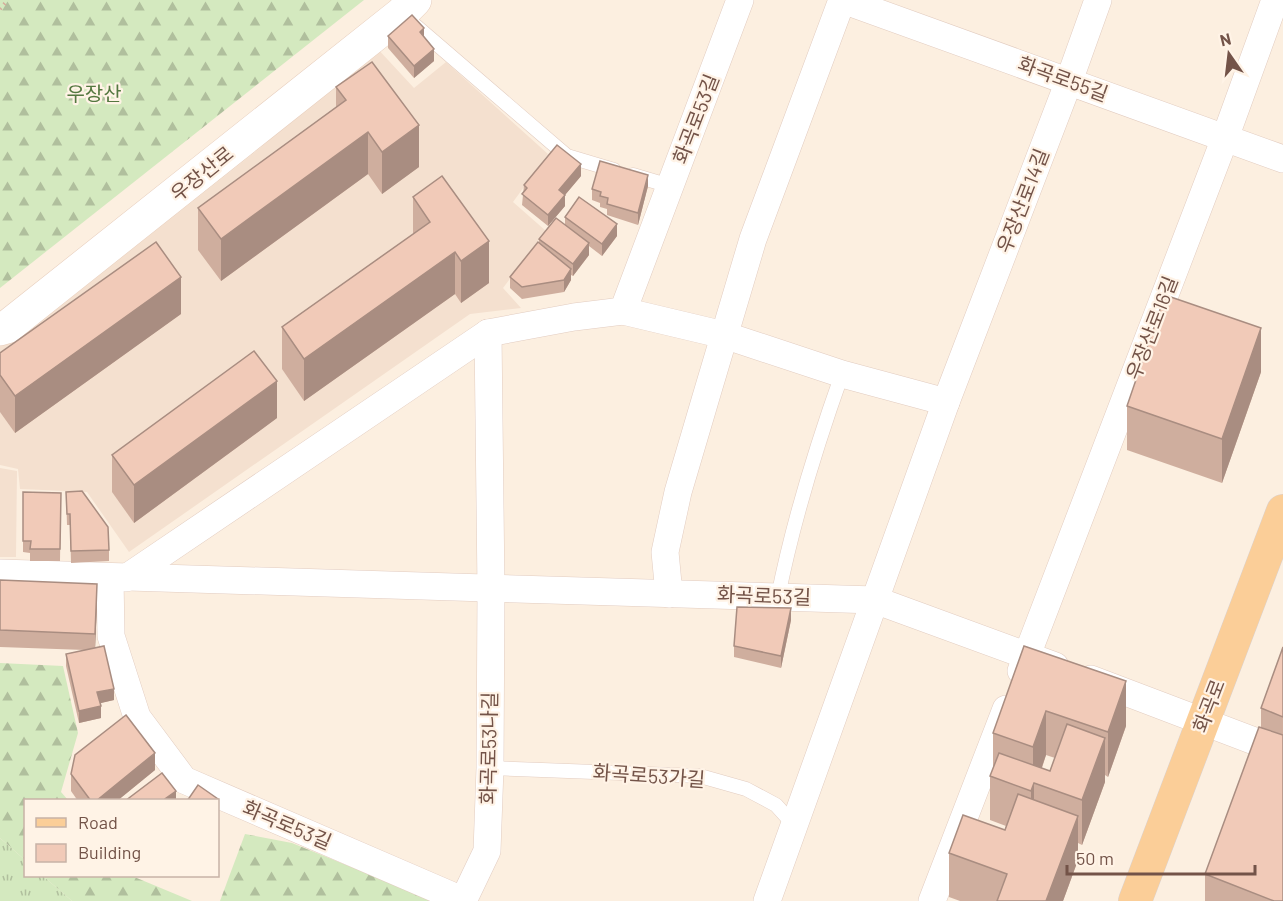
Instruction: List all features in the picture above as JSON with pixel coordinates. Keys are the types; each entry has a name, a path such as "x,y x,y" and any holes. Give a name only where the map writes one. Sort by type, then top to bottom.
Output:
{"main road":[{"name":"화곡로","path":"1135,901 1283,511"}],"street":[{"name":"화곡로53길","path":"623,312 740,0"},
{"name":"화곡로55길","path":"842,0 1283,159"},
{"path":"669,594 665,552 672,514 753,239 842,0"},
{"name":"우장산로14길","path":"875,600 946,402 1098,0"},
{"name":"우장산로16길","path":"1027,656 1225,138 1275,0"},
{"name":"우장산로","path":"0,329 6,327 176,195 408,7"},
{"path":"118,578 488,333 574,317 623,312 724,336 842,374 946,402"},
{"path":"488,333 490,589"},
{"name":"화곡로53길","path":"0,573 875,600 1203,720 1283,752"},
{"name":"화곡로53길","path":"118,578 111,636 137,717 184,780 462,900"},
{"name":"화곡로53나길","path":"462,900 487,851 490,768 490,589"},
{"path":"767,901 875,600"},
{"path":"932,901 1027,656"}],"lane":[{"name":"우장산로","path":"408,7 567,156 670,186"},
{"path":"778,597 799,507 842,374"},
{"name":"화곡로53가길","path":"490,768 700,776 746,789 776,805 794,825"}],"path":[{"path":"0,9 8,0"}],"shaded area":[{"path":"376,47 414,88 446,62 548,154 513,202 546,231 503,288 521,308 470,314 129,552 87,492 20,489 18,469 0,465 0,345 64,303 260,148"},
{"path":"0,468 17,471 16,557 0,557"}],"green space":[{"name":"우장산","path":"0,0 364,0 0,288"},
{"path":"0,663 63,666 78,733 61,792 67,799 24,799 24,859 0,838"},
{"path":"245,834 292,843 435,901 220,901"},
{"path":"0,838 24,859 24,877 44,877 72,901 0,901"},
{"path":"44,877 134,877 192,901 72,901"}],"building":[{"path":"412,15 424,28 420,32 434,49 414,66 388,36"},
{"path":"372,62 419,125 382,152 368,132 221,239 198,208 346,100 336,87"},
{"path":"557,145 581,164 559,190 565,195 548,215 522,194 527,188 524,185"},
{"path":"600,161 648,175 638,213 607,204 608,198 600,196 601,192 592,189"},
{"path":"442,176 489,241 461,261 455,252 304,359 282,327 430,222 413,197"},
{"path":"579,197 617,224 602,244 565,217"},
{"path":"556,218 589,243 573,264 539,239"},
{"path":"156,242 181,277 15,396 0,375 0,353"},
{"path":"538,242 571,269 564,280 522,287 510,277"},
{"path":"1165,295 1261,328 1222,439 1127,406"},
{"path":"254,351 277,381 134,485 112,455"},
{"path":"82,491 108,527 109,550 71,551 70,514 67,514 66,492"},
{"path":"23,492 61,493 60,549 30,549 31,541 23,541"},
{"path":"0,580 97,584 95,634 0,630"},
{"path":"737,607 791,608 781,656 734,646"},
{"path":"104,646 114,689 97,692 101,706 79,711 66,654"},
{"path":"1024,646 1126,681 1108,732 1046,711 1033,747 993,733"},
{"path":"1283,647 1283,717 1261,708"},
{"path":"126,715 155,753 98,799 90,799 71,774 75,755"},
{"path":"1067,724 1105,738 1082,800 1034,783 1031,791 990,776 999,753 1050,771"},
{"path":"1259,727 1283,735 1283,901 1274,901 1205,874"},
{"path":"162,773 176,791 165,799 128,799"},
{"path":"198,785 218,799 188,799"},
{"path":"1018,794 1078,816 1046,901 997,901 1007,874 949,853 963,815 1005,830"}]}
